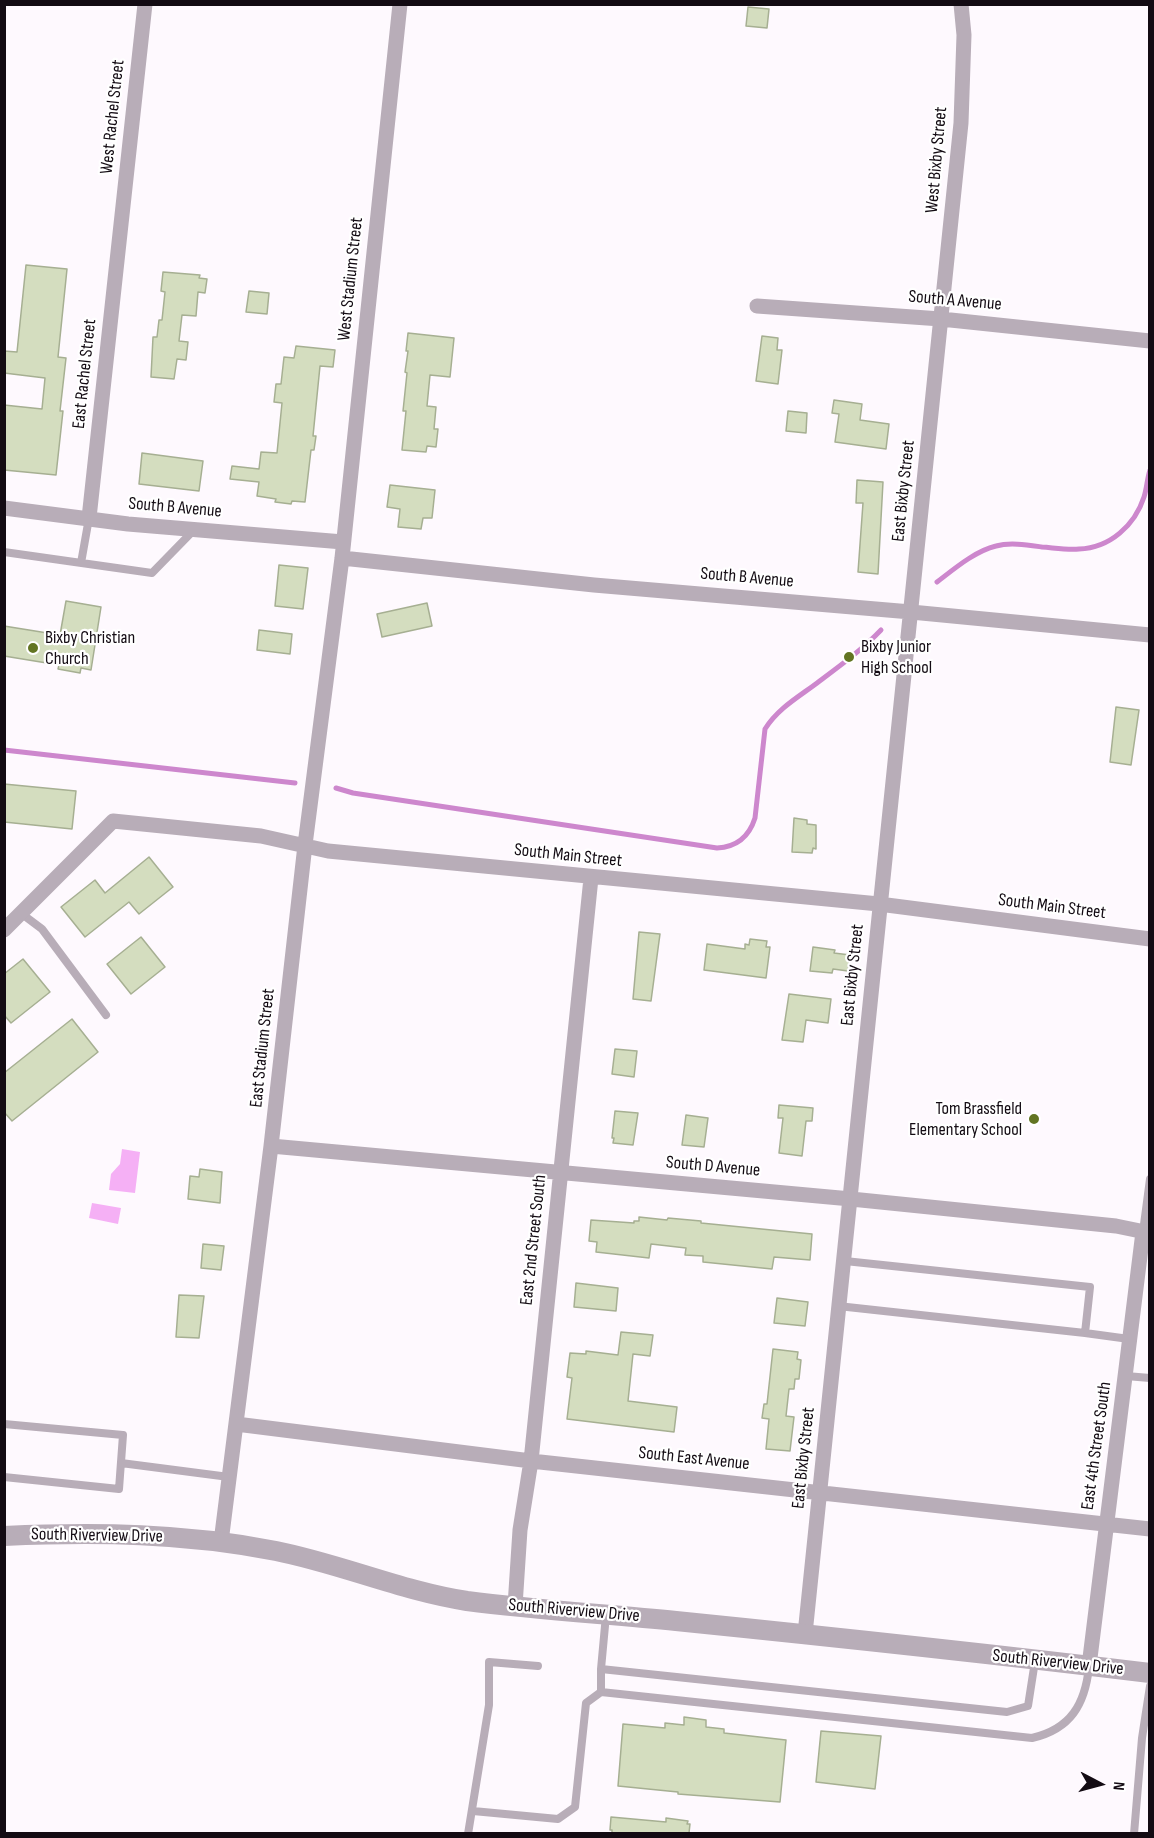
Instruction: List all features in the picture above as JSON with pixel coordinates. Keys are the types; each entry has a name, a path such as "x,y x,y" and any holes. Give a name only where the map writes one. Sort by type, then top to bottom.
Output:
{"street":[{"name":"West Rachel Street","path":"120,233 145,4"},
{"name":"West Stadium Street","path":"342,558 399,4"},
{"name":"West Bixby Street","path":"941,318 961,123 964,35 961,4"},
{"name":"East Rachel Street","path":"89,518 120,233"},
{"name":"South A Avenue","path":"757,306 941,318 1149,341"},
{"name":"East Bixby Street","path":"805,1634 941,318"},
{"name":"South B Avenue","path":"4,508 128,524 343,542"},
{"name":"South B Avenue","path":"342,558 594,585 1149,635"},
{"name":"East Stadium Street","path":"221,1542 342,558"},
{"name":"South Main Street","path":"22,914 113,821 261,836 328,851 879,904 1149,939"},
{"name":"East 2nd Street South","path":"515,1606 520,1530 531,1461 591,878"},
{"path":"4,930 22,914"},
{"name":"South D Avenue","path":"271,1146 850,1199 1116,1226 1146,1232"},
{"name":"East 4th Street South","path":"1089,1666 1129,1339 1146,1232"},
{"name":"South East Avenue","path":"236,1424 531,1461 1149,1529"},
{"name":"South Riverview Drive","path":"4,1536 120,1533 221,1542 278,1551 425,1593 515,1606 805,1634 1149,1673"}],"lane":[{"path":"81,563 89,518"},
{"path":"4,552 152,573 194,530"},
{"path":"22,914 42,929 106,1015"},
{"path":"1146,1232 1149,1179"},
{"path":"845,1261 1090,1287 1085,1333"},
{"path":"838,1306 1129,1339"},
{"path":"1126,1376 1149,1378"},
{"path":"4,1424 123,1436 119,1489 4,1477"},
{"path":"121,1463 229,1477"},
{"path":"601,1692 606,1614"},
{"path":"601,1669 1007,1712 1028,1706 1035,1661"},
{"path":"468,1833 489,1705 489,1662 538,1666"},
{"path":"473,1811 558,1820 575,1807 586,1703 601,1692 1032,1738 1046,1735 1059,1728 1081,1703 1087,1689 1089,1666"},
{"path":"1134,1833 1149,1686"}],"shaded area":[{"path":"122,1149 140,1152 135,1193 109,1190 111,1174 120,1164"},
{"path":"92,1203 121,1208 118,1224 89,1218"}],"building":[{"path":"748,7 769,9 767,28 746,26"},
{"path":"26,265 67,269 58,357 66,358 56,475 4,470 4,405 42,409 45,378 4,373 4,351 17,352"},
{"path":"163,272 200,275 199,278 207,279 205,293 198,292 196,316 182,315 179,341 188,342 186,360 177,359 174,379 151,377 153,337 157,337 159,320 162,320 165,292 161,291"},
{"path":"249,291 269,293 267,314 246,312"},
{"path":"408,333 454,338 450,377 430,375 427,406 436,407 434,429 438,429 436,447 427,446 426,452 402,450 406,411 403,411"},
{"path":"762,336 778,338 777,350 782,350 778,384 756,381"},
{"path":"296,346 335,350 333,367 320,366 313,436 316,436 314,450 311,450 305,502 292,501 291,504 257,496 259,482 230,479 232,466 259,469 261,452 277,453 282,403 274,402 276,384 281,384 284,357 294,358"},
{"path":"834,400 862,404 860,420 889,424 886,449 835,442 839,414 832,413"},
{"path":"788,411 807,413 806,433 786,431"},
{"path":"142,453 203,461 199,491 139,484"},
{"path":"857,480 883,482 878,574 858,572 863,503 856,503"},
{"path":"390,485 435,490 432,518 423,518 421,529 398,527 400,509 387,507"},
{"path":"279,565 308,568 303,609 275,606"},
{"path":"66,601 101,607 91,670 81,668 80,673 58,669 59,665 4,656 4,626 60,635"},
{"path":"427,603 432,626 382,637 377,614"},
{"path":"259,630 292,634 290,654 257,650"},
{"path":"1116,707 1139,710 1131,765 1110,762"},
{"path":"4,784 76,791 72,829 4,822"},
{"path":"794,818 807,820 807,824 816,825 816,849 813,848 812,853 792,852"},
{"path":"149,857 173,887 139,914 129,902 85,937 61,907 95,880 105,893"},
{"path":"639,932 660,934 651,1001 633,999"},
{"path":"141,937 165,967 131,994 107,964"},
{"path":"750,939 767,941 766,947 770,947 766,978 704,970 707,944 745,949 745,944 749,945"},
{"path":"813,947 850,955 848,971 833,969 832,973 810,971"},
{"path":"23,959 50,992 11,1023 4,1015 4,974"},
{"path":"789,994 831,999 828,1023 806,1020 803,1042 782,1040"},
{"path":"72,1019 98,1052 12,1121 4,1112 4,1073"},
{"path":"615,1049 637,1051 634,1077 612,1074"},
{"path":"779,1105 813,1108 812,1121 806,1121 802,1156 779,1153 783,1118 778,1118"},
{"path":"615,1111 638,1113 633,1145 613,1143"},
{"path":"686,1115 708,1118 704,1147 682,1145"},
{"path":"200,1169 222,1172 220,1203 188,1199 190,1176 199,1177"},
{"path":"639,1217 701,1221 701,1223 812,1234 810,1260 774,1257 772,1269 703,1262 703,1256 685,1255 686,1248 651,1244 649,1258 596,1252 597,1242 589,1241 591,1220 634,1223 634,1221 639,1221"},
{"path":"203,1244 224,1246 221,1270 201,1268"},
{"path":"576,1283 618,1288 616,1311 574,1307"},
{"path":"179,1295 204,1296 199,1338 176,1337"},
{"path":"777,1298 808,1302 805,1326 774,1323"},
{"path":"621,1332 653,1335 650,1356 633,1354 628,1401 677,1407 674,1432 567,1419 572,1378 567,1377 570,1353 586,1354 586,1351 618,1355"},
{"path":"773,1349 798,1352 797,1359 801,1360 799,1379 795,1379 794,1389 789,1389 786,1416 794,1417 790,1451 766,1449 769,1419 762,1418 764,1404 767,1404"},
{"path":"684,1717 706,1720 706,1727 724,1729 724,1733 786,1740 780,1802 678,1794 678,1792 618,1786 623,1724 665,1728 665,1723 684,1725"},
{"path":"821,1731 881,1736 875,1789 816,1782"},
{"path":"611,1817 666,1822 666,1818 688,1821 689,1833 612,1833 610,1830"}],"waterway":[{"path":"937,582 973,556 996,546 1013,544 1079,549 1090,548 1111,539 1128,525 1140,507 1150,470"},
{"path":"336,788 353,793 717,848 731,846 746,836 755,818 765,729 787,705 848,659 881,630"},
{"path":"4,750 295,783"}],"place":[{"name":"Bixby Christian Church","path":"33,648"},
{"name":"Bixby Junior High School","path":"849,657"},
{"name":"Tom Brassfield Elementary School","path":"1034,1119"}]}
